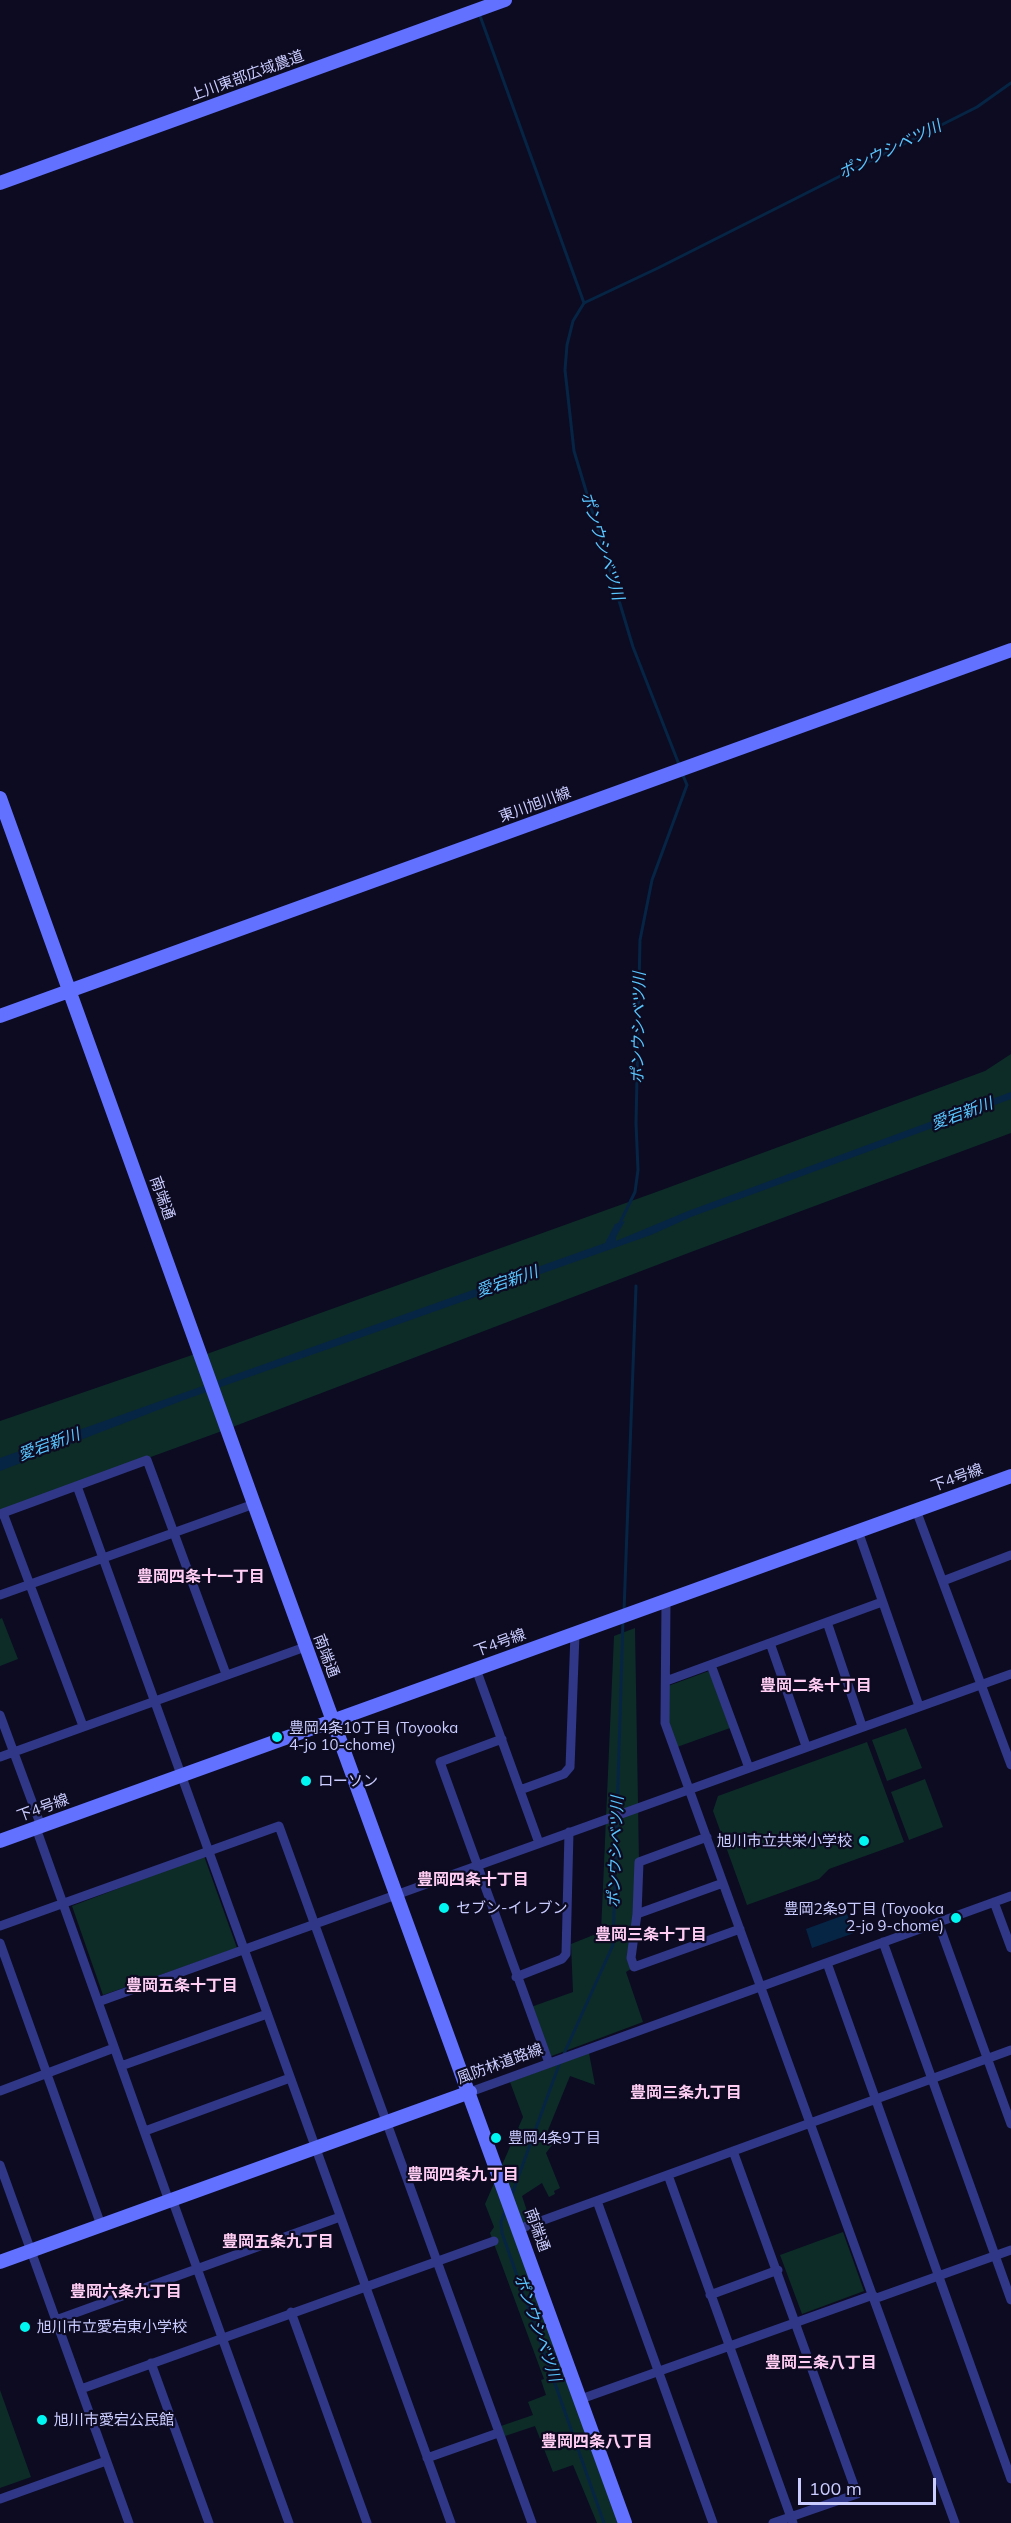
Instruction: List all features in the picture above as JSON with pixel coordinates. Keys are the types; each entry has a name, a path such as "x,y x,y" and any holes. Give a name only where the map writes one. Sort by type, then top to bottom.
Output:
{"main road":[{"name":"上川東部広域農道","path":"0,183 505,0"},
{"name":"東川旭川線","path":"0,1016 1011,650"},
{"name":"南端通","path":"0,798 305,1647 470,2092 625,2523"},
{"name":"下4号線","path":"0,1841 1011,1476"},
{"name":"風防林道路線","path":"0,2262 470,2092"}],"street":[{"path":"83,1726 31,1584 1,1513 147,1460 226,1674"},
{"path":"77,1486 451,2523"},
{"path":"0,1595 254,1504"},
{"path":"916,1510 1011,1765"},
{"path":"858,1532 919,1706"},
{"path":"943,1581 1010,1557"},
{"path":"666,1601 665,1723 955,2523"},
{"path":"666,1681 882,1602"},
{"path":"826,1622 862,1726"},
{"path":"520,1790 564,1774 570,1767 575,1634"},
{"path":"770,1643 806,1746"},
{"path":"0,1757 305,1647"},
{"path":"711,1665 749,1768"},
{"path":"476,1670 539,1843"},
{"path":"98,2002 1011,1674"},
{"path":"0,1715 39,1827 62,1904 289,2523"},
{"path":"502,1739 440,1762 516,1977 550,2063"},
{"path":"0,1926 279,1826 532,2523"},
{"path":"516,1977 562,1959 566,1954 568,1832"},
{"path":"707,1838 639,1862 637,1914 631,1958 634,1967 740,1929"},
{"path":"637,1914 723,1883"},
{"name":"風防林道路線","path":"470,2092 1011,1896"},
{"path":"994,1902 1011,1948"},
{"path":"938,1922 1011,2124"},
{"path":"883,1942 1011,2300"},
{"path":"0,1943 101,2225"},
{"path":"827,1963 1011,2479"},
{"path":"121,2066 267,2014"},
{"path":"0,2091 114,2048"},
{"path":"519,2229 1011,2050"},
{"path":"144,2131 290,2078"},
{"path":"733,2151 857,2494 792,2520 774,2523"},
{"path":"0,2165 129,2523"},
{"path":"668,2175 792,2520"},
{"path":"597,2200 713,2523"},
{"path":"56,2320 340,2217"},
{"path":"81,2389 494,2241"},
{"path":"581,2399 1011,2250"},
{"path":"710,2295 777,2270"},
{"path":"291,2312 367,2523"},
{"path":"151,2363 209,2523"},
{"path":"427,2458 498,2433"},
{"path":"0,2499 106,2461"}],"green space":[{"path":"1011,1054 1011,1133 222,1431 0,1512 0,1421 195,1354 204,1355 659,1191 985,1071"},
{"path":"2,1618 18,1659 0,1666 0,1619"},
{"path":"635,1628 639,1862 634,1967 626,1972 643,2022 549,2057 531,2007 573,1992 571,1944 601,1932 614,1636"},
{"path":"709,1671 730,1728 677,1747 668,1723 668,1686"},
{"path":"906,1728 922,1768 887,1781 872,1740"},
{"path":"867,1742 904,1842 829,1869 819,1879 747,1905 713,1811 718,1796"},
{"path":"925,1779 943,1827 909,1840 891,1792"},
{"path":"204,1856 237,1948 103,1995 72,1906"},
{"path":"589,2053 595,2085 570,2076 544,2140 552,2145 546,2153 560,2188 549,2197 542,2183 522,2196 530,2220 519,2229 625,2523 597,2523 573,2465 553,2472 535,2426 505,2436 501,2426 533,2415 528,2402 546,2395 541,2380 544,2379 490,2233 494,2227 485,2204 523,2117 510,2082"},
{"path":"843,2232 864,2291 802,2314 780,2255"},
{"path":"0,2390 31,2477 0,2488"}],"water":[{"name":"愛宕新川","path":"1011,1092 1011,1099 691,1217 651,1235 184,1400 0,1471 0,1458 605,1243 615,1224 625,1221 616,1241 688,1211"},
{"path":"847,1914 854,1933 812,1948 806,1929"}],"waterway":[{"path":"479,13 584,303"},
{"name":"ポンウシベツ川","path":"680,767 633,647 574,451 565,370 567,345 573,321 584,303 977,107 1011,83"},
{"name":"ポンウシベツ川","path":"619,1225 635,1192 638,1170 636,1123 640,940 652,880 687,785 682,773"},
{"name":"ポンウシベツ川","path":"624,1611 636,1286"},
{"name":"ポンウシベツ川","path":"563,2056 613,1945 623,1620"},
{"name":"ポンウシベツ川","path":"511,2197 560,2062"},
{"name":"ポンウシベツ川","path":"506,2208 501,2222 502,2233 604,2523"}],"place":[{"name":"豊岡4条10丁目 (Toyooka 4-jo 10-chome)","path":"277,1737"},
{"name":"ローソン","path":"306,1781"},
{"name":"旭川市立共栄小学校","path":"864,1841"},
{"name":"セブン-イレブン","path":"444,1908"},
{"name":"豊岡2条9丁目 (Toyooka 2-jo 9-chome)","path":"956,1918"},
{"name":"豊岡4条9丁目","path":"496,2138"},
{"name":"旭川市立愛宕東小学校","path":"25,2327"},
{"name":"旭川市愛宕公民館","path":"42,2420"}],"district":[{"name":"豊岡四条十一丁目","path":"201,1577"},
{"name":"豊岡二条十丁目","path":"816,1686"},
{"name":"豊岡四条十丁目","path":"473,1880"},
{"name":"豊岡三条十丁目","path":"651,1935"},
{"name":"豊岡五条十丁目","path":"182,1986"},
{"name":"豊岡三条九丁目","path":"686,2093"},
{"name":"豊岡四条九丁目","path":"463,2175"},
{"name":"豊岡五条九丁目","path":"278,2242"},
{"name":"豊岡六条九丁目","path":"126,2292"},
{"name":"豊岡三条八丁目","path":"821,2363"},
{"name":"豊岡四条八丁目","path":"597,2442"}]}
